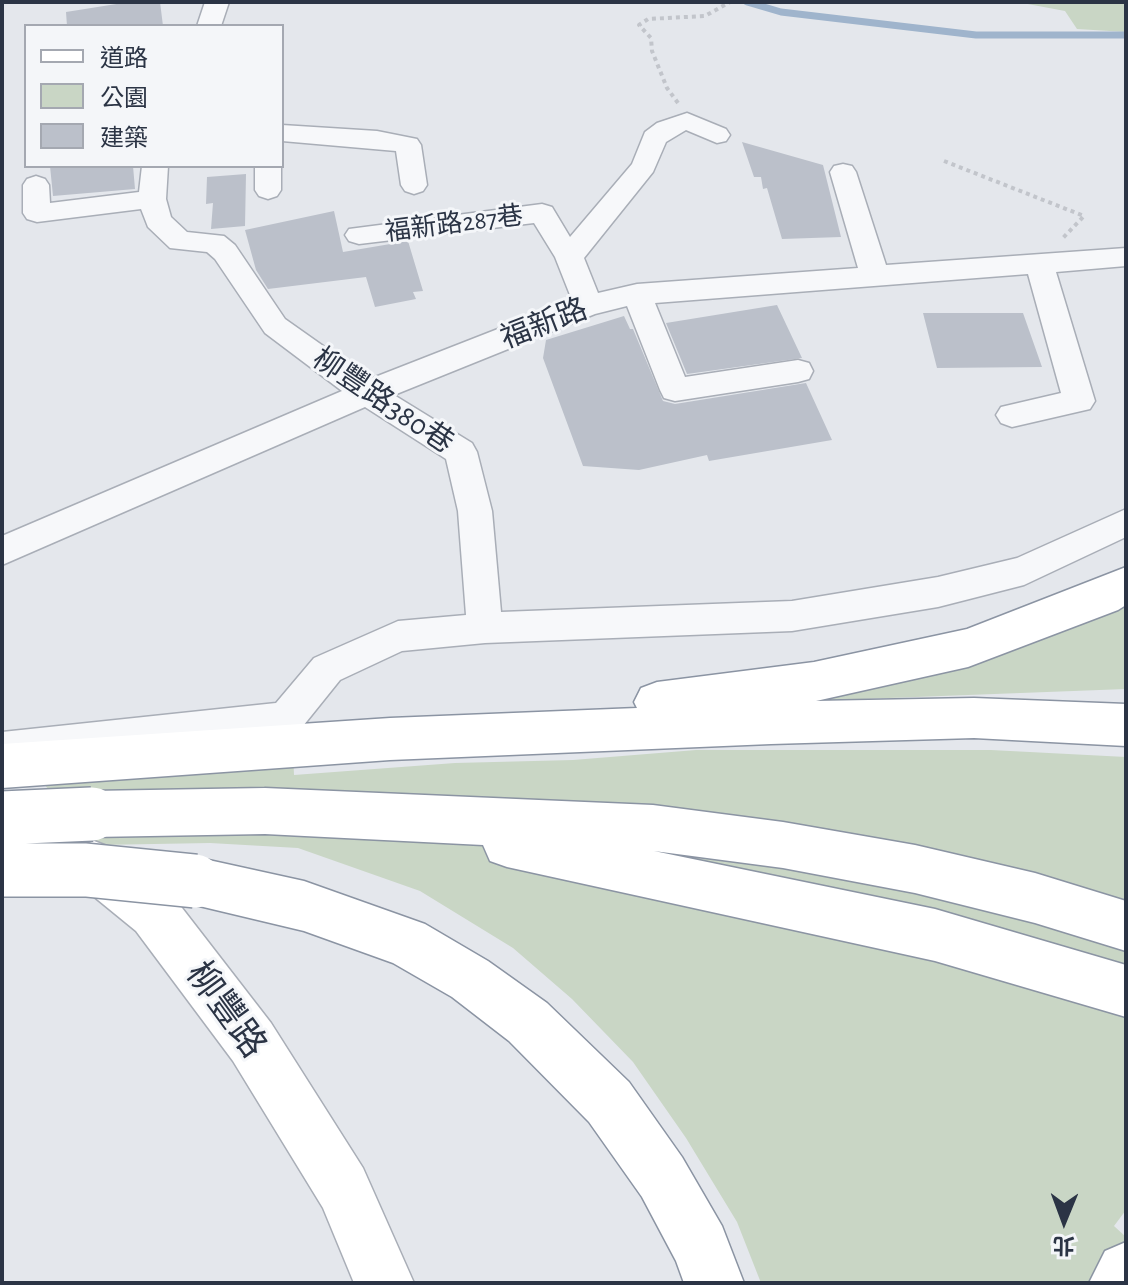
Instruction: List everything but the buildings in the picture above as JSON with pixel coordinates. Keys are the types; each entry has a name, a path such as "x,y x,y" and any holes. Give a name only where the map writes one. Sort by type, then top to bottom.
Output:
{"main road":[{"path":"390,739 814,682 968,648 1103,597 1126,585"},
{"path":"2,766 390,739 974,718 1126,705"},
{"path":"974,718 1126,725"},
{"name":"柳豐路","path":"2,791 154,913 252,1042 343,1188 384,1283"},
{"path":"2,818 265,811 392,819 653,828 783,845 915,869 1035,898 1126,926"},
{"path":"392,819 935,935 1126,991"},
{"path":"2,870 86,870 195,881 304,906 407,942 470,979 528,1022 609,1102 662,1177 701,1247 714,1283"},
{"path":"1119,1283 1126,1272"}],"street":[{"path":"210,24 217,2"},
{"path":"569,257 644,166 654,138 666,129 687,121 717,135"},
{"path":"284,133 377,139 408,145 414,185"},
{"path":"843,172 874,274"},
{"path":"36,185 37,213 154,182"},
{"name":"柳豐路380巷","path":"154,182 158,221 180,241 214,243 225,252 275,326 367,393 461,452 475,511 485,628"},
{"name":"福新路287巷","path":"359,235 542,213 569,257 588,305"},
{"name":"福新路","path":"2,551 367,393 588,305 637,294 1126,257"},
{"path":"1012,415 1079,401 1039,262"},
{"path":"637,294 675,390 798,371"},
{"path":"2,749 286,719 327,669 398,636 485,628 806,614 938,592 1024,571 1126,522"}],"path":[{"path":"687,121 667,88 652,51 651,38 639,25 648,19 705,16 729,4"},
{"path":"944,161 1084,216 1039,262"}],"green space":[{"path":"1017,2 1126,2 1126,32 1077,29 1065,11"},
{"path":"1126,601 1126,689 810,701"},
{"path":"292,731 294,775 696,750 991,750 1126,757 1126,1210 1114,1226 1126,1237 1126,1283 761,1283 737,1222 686,1138 633,1062 572,999 513,948 420,891 298,848 210,843 98,845 18,755"}],"waterway":[{"path":"747,2 781,12 976,35 1126,35"}]}
